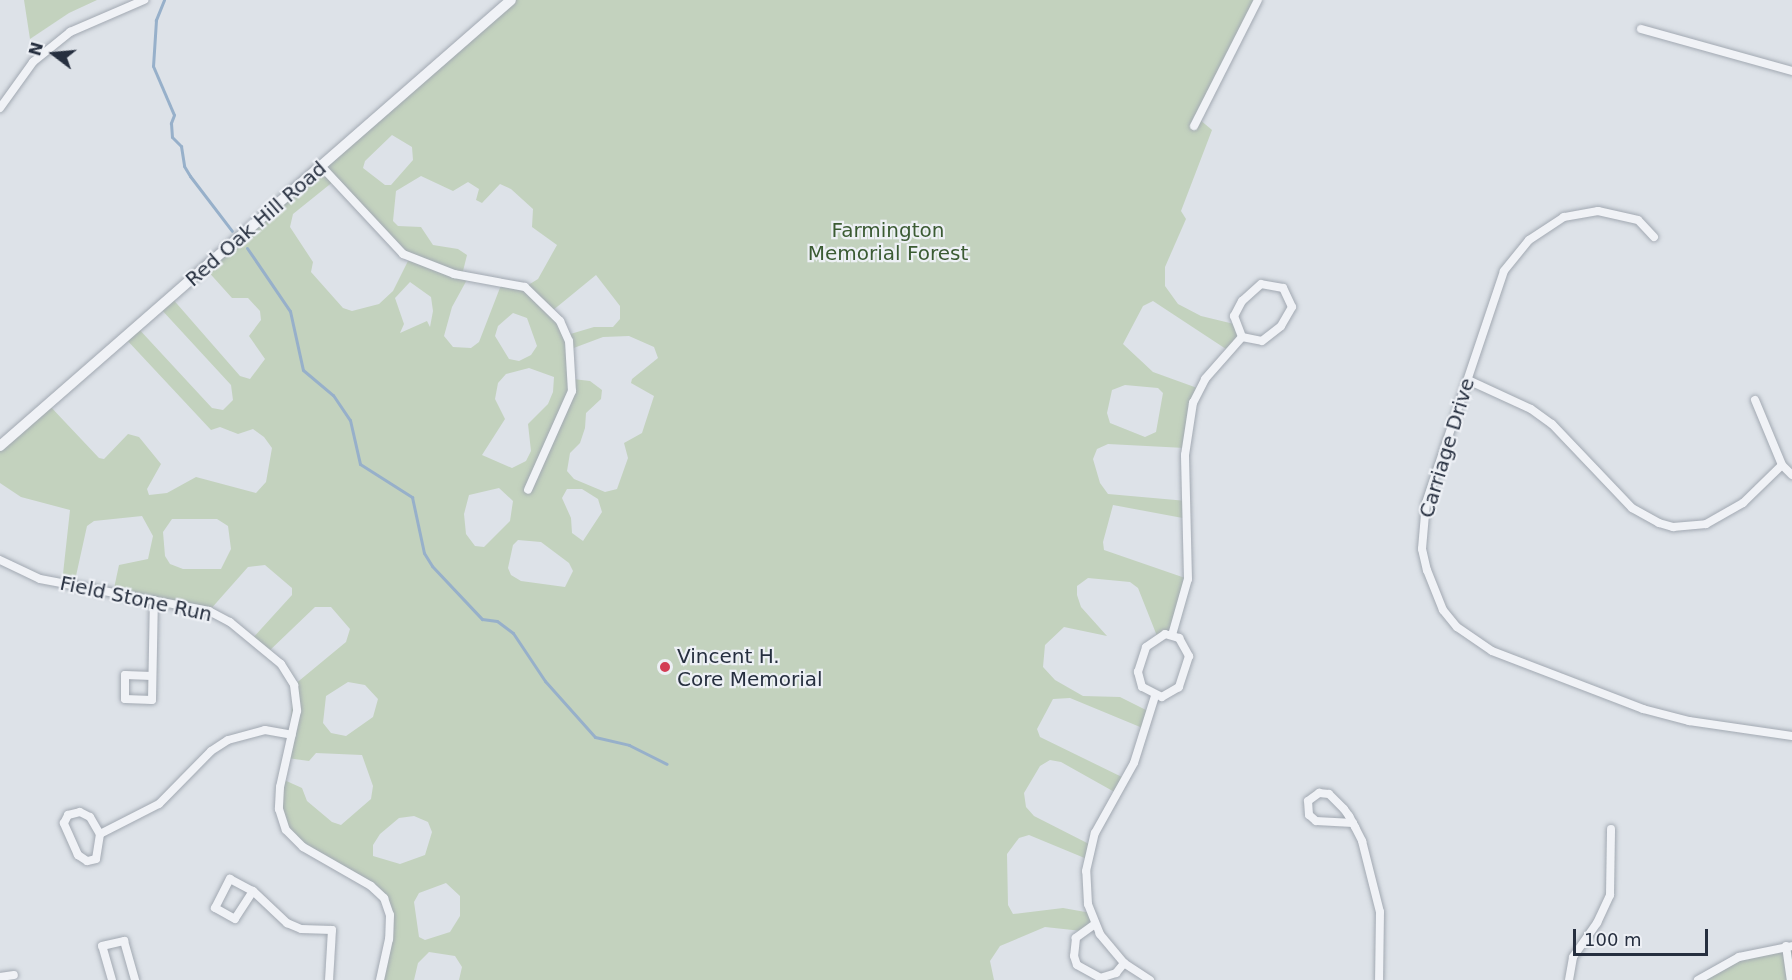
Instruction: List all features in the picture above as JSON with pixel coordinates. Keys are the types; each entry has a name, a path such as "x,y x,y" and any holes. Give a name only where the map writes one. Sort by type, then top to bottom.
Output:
{"street":[{"path":"0,108 33,62 70,32 144,0"},
{"name":"Red Oak Hill Road","path":"0,446 511,0"},
{"path":"1194,126 1258,0"},
{"path":"1641,28 1792,71"},
{"path":"322,167 403,254 454,274 525,287 560,321 570,341 572,391 528,490"},
{"name":"Carriage Drive","path":"1654,237 1638,220 1598,211 1564,217 1529,240 1504,271 1433,479 1423,526 1422,549 1434,592 1457,627 1492,651 1643,709 1689,721 1792,736"},
{"path":"1261,284 1283,288 1292,307 1281,326 1262,341 1242,337 1234,316 1242,301 1261,284"},
{"path":"1172,635 1189,571 1185,455 1193,403 1205,379 1242,337"},
{"path":"1468,380 1531,409 1552,424 1632,508 1659,523 1673,527 1706,524 1743,504 1782,465"},
{"path":"1755,400 1782,465 1792,475"},
{"name":"Field Stone Run","path":"0,560 40,579 209,611 230,622 280,664 294,685 297,711 280,787 279,809 286,830 303,847 371,886 384,898 390,915 380,980"},
{"path":"152,676 154,600"},
{"path":"1172,635 1187,649 1186,671 1175,692 1155,696 1142,687 1140,664 1151,640 1172,635"},
{"path":"1150,980 1124,963 1095,924 1086,883 1091,845 1134,763 1155,696"},
{"path":"100,834 159,804 211,751 228,740 266,730 292,735"},
{"path":"1353,823 1316,820 1307,810 1308,801 1314,794 1329,794 1353,823 1370,862 1380,912 1378,980"},
{"path":"80,812 90,817 100,834 96,859 87,861 78,855 64,823 68,815 80,812"},
{"path":"1569,980 1573,957 1597,923 1610,895 1611,829"},
{"path":"253,891 235,919 215,908 230,879 253,891 287,923 301,930 332,930 329,980"},
{"path":"1095,924 1076,938 1074,956 1077,965 1091,976 1100,978 1116,973 1124,963"},
{"path":"112,980 102,946 124,941 135,980"},
{"path":"1698,980 1739,957 1789,946 1791,980"},
{"path":"0,977 14,975"}],"green space":[{"path":"24,0 97,0 69,13 30,39"},
{"name":"Farmington Memorial Forest","path":"511,0 1258,0 1199,119 1212,130 1181,211 1186,219 1165,267 1165,286 1178,304 1201,316 1234,324 1242,337 1229,351 1153,301 1143,306 1123,344 1153,372 1200,389 1185,448 1108,444 1097,449 1093,459 1100,483 1108,494 1187,501 1188,519 1113,505 1103,542 1104,550 1188,579 1172,635 1157,636 1138,588 1130,582 1088,578 1077,586 1077,595 1081,607 1107,636 1064,627 1045,645 1043,667 1055,680 1083,696 1120,697 1150,712 1145,729 1070,698 1053,699 1037,729 1040,737 1126,779 1118,794 1061,762 1050,760 1040,766 1024,793 1026,807 1034,816 1091,845 1087,859 1029,835 1019,838 1007,854 1008,905 1013,914 1063,908 1091,913 1095,924 1082,931 1045,927 1000,946 990,961 994,980 459,980 462,967 455,956 429,952 418,963 414,980 380,980 390,915 384,898 303,847 286,830 279,809 282,779 302,788 307,801 332,822 341,825 371,799 373,786 362,755 316,753 309,761 287,758 294,685 346,642 350,629 331,607 315,607 267,653 251,640 292,595 292,588 265,565 248,567 209,611 113,593 119,565 148,559 153,536 142,516 94,521 87,526 74,585 62,583 70,510 21,497 0,483 0,446 48,404 99,458 104,459 128,434 139,437 161,464 147,489 149,495 167,493 196,477 256,493 266,482 272,448 264,437 253,429 238,434 220,427 211,430 125,338 137,327 212,408 223,410 233,400 231,385 160,308 171,297 240,376 250,379 265,359 249,336 261,320 260,311 248,298 232,298 205,268","holes":["392,135 412,147 413,160 391,185 385,185 363,168 365,161","421,176 453,191 468,182 479,189 476,200 482,203 500,184 511,189 533,209 532,227 557,245 538,279 525,287 503,280 479,342 471,348 453,347 444,336 452,307 469,276 462,275 467,255 458,249 433,245 421,227 398,226 393,221 396,191","334,181 410,257 393,291 379,304 352,311 343,308 311,272 313,262 290,227 293,214","596,275 620,306 620,319 613,327 594,327 567,335 552,311","410,282 431,297 433,311 430,327 427,321 400,333 404,324 395,298","513,313 527,318 537,346 531,355 519,361 509,359 495,336 498,326","629,336 654,347 658,358 632,379 631,383 654,396 642,433 624,443 628,458 617,489 605,492 574,479 567,471 570,453 580,443 585,428 586,413 601,399 602,390 590,381 573,379 571,349 603,337","529,368 554,377 553,392 548,404 528,424 531,451 526,461 512,468 482,455 505,419 495,399 498,383 506,374","1125,385 1158,388 1163,393 1156,432 1145,437 1110,423 1107,413 1112,390","499,488 513,501 510,521 484,547 475,546 466,534 464,514 469,495","567,489 582,489 598,499 602,512 583,541 572,533 571,518 562,498","172,519 217,519 228,526 231,549 221,569 183,569 170,564 165,556 163,532","518,540 541,542 569,563 573,571 565,587 521,581 511,575 508,568 513,545","348,682 365,685 378,699 373,717 346,736 331,733 323,723 326,696","414,816 428,822 432,832 425,855 400,864 373,856 373,845 380,834 399,818","446,883 460,896 460,916 450,932 425,940 419,937 414,902 419,893"]},
{"path":"1792,946 1792,980 1698,980 1723,964"}],"waterway":[{"path":"164,0 156,20 153,66 174,115 171,123 172,137 181,146 184,166 190,176 232,231"},
{"path":"247,248 290,311 303,370 333,395 350,420 360,464 412,497 424,553 432,566 482,619 497,621 513,633 545,681 595,737 629,745 667,764"}],"place":[{"name":"Vincent H. Core Memorial","path":"665,667"}]}
